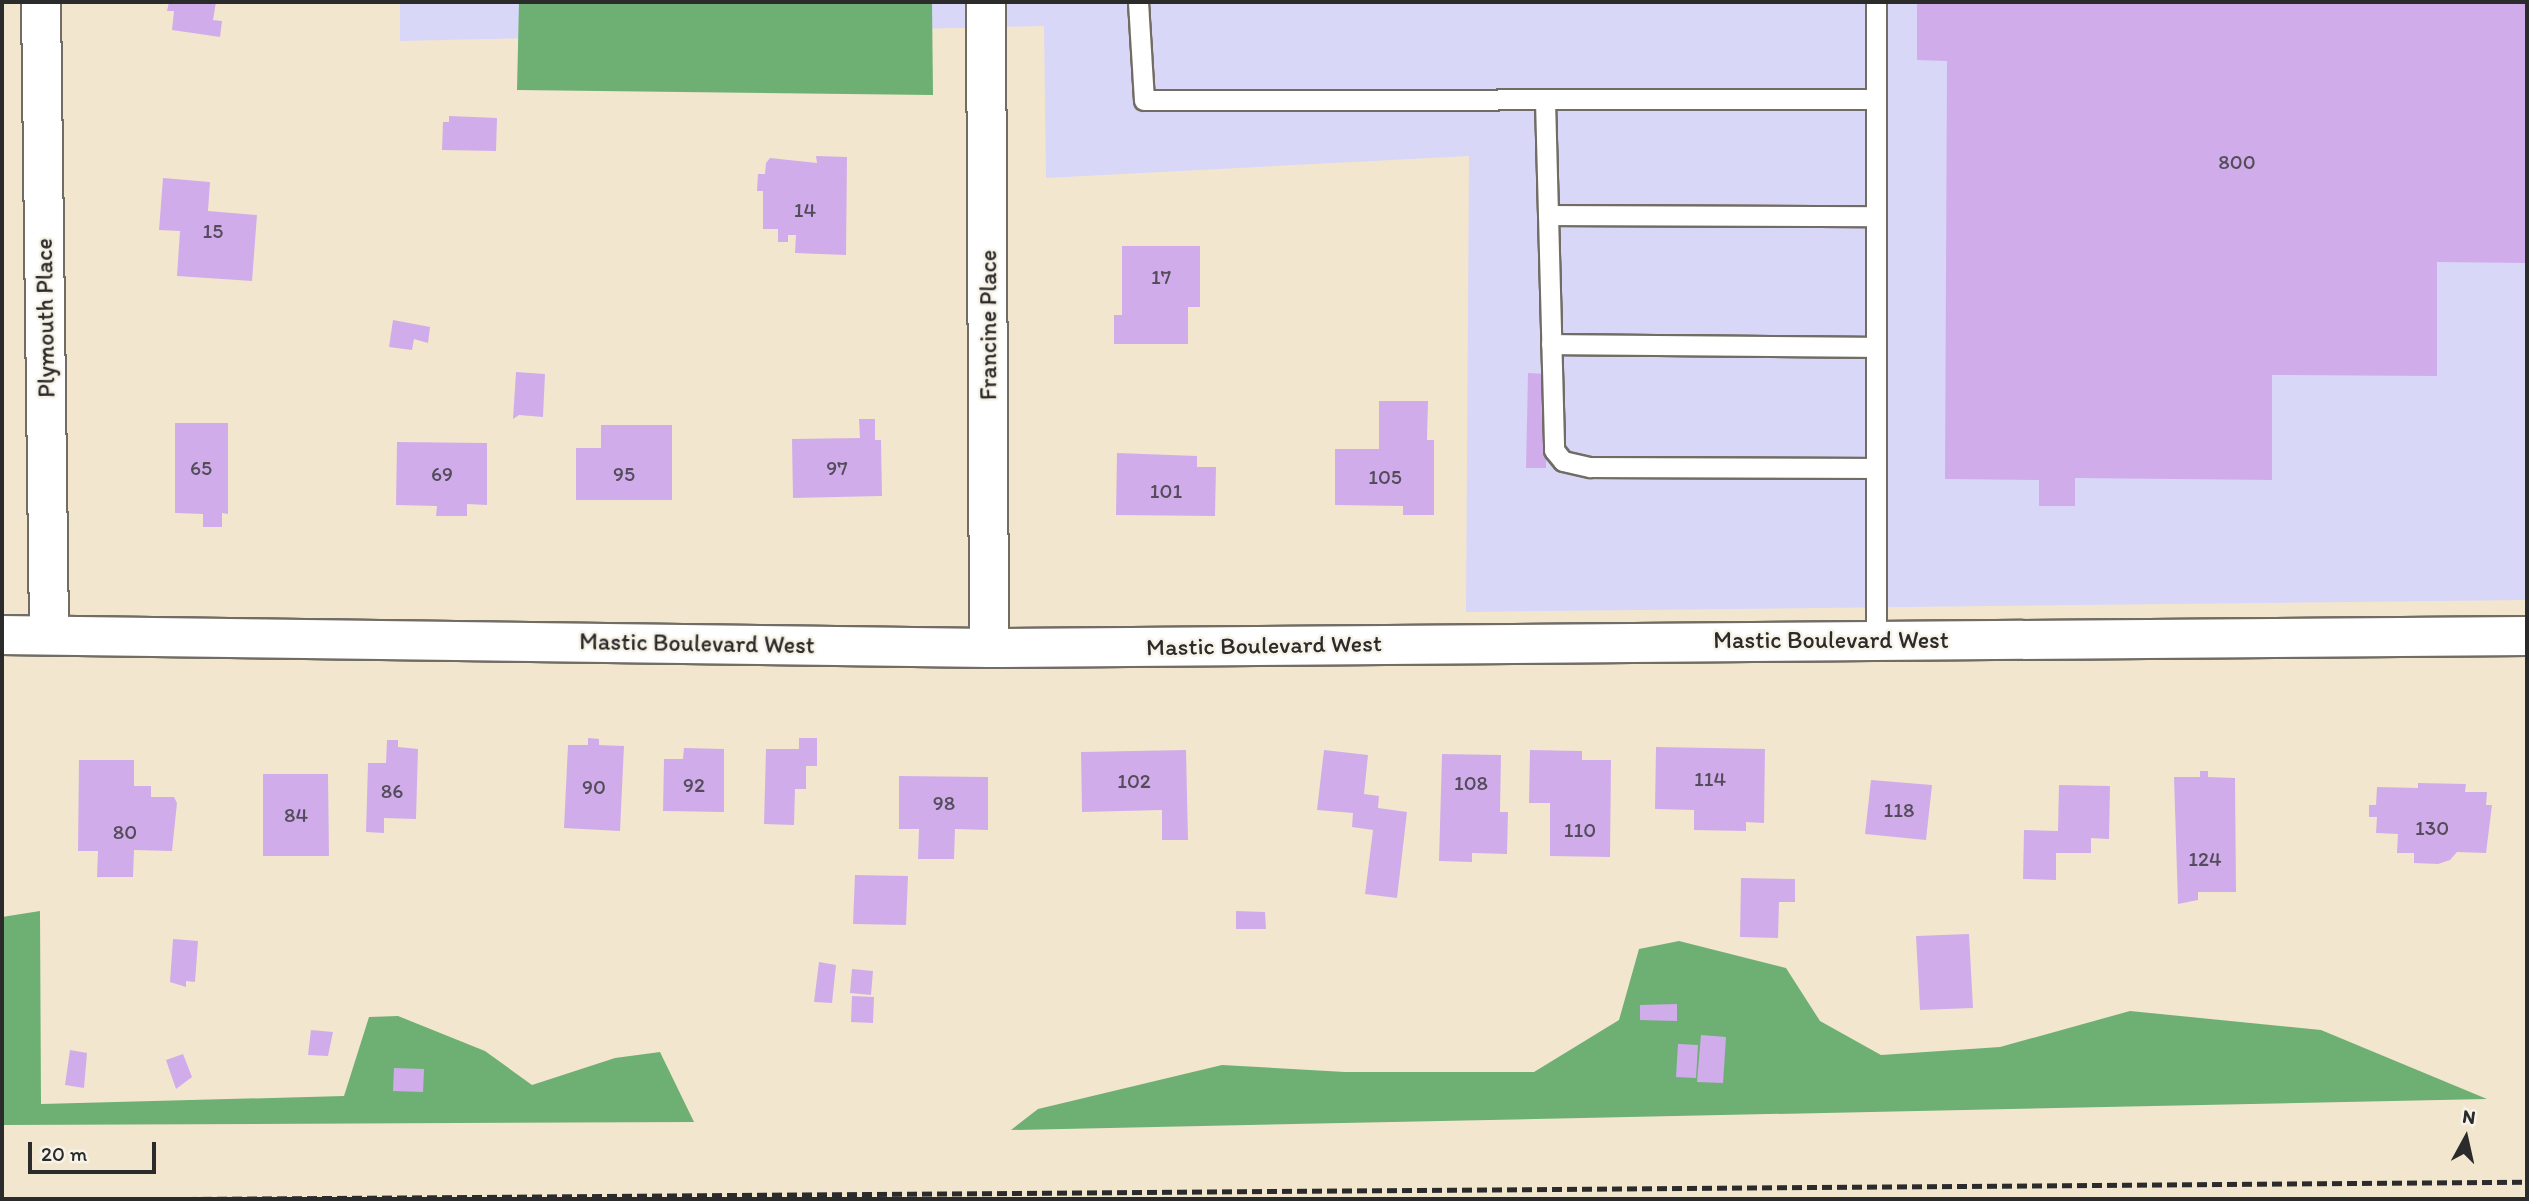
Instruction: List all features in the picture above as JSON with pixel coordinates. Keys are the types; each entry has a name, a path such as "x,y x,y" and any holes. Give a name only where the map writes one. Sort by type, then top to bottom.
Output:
{"street":[{"name":"Plymouth Place","path":"41,2 49,634"},
{"name":"Francine Place","path":"986,2 989,648"},
{"name":"Mastic Boulevard West","path":"2,635 989,648 2527,636"}],"lane":[{"path":"1138,2 1143,100 1876,99"},
{"path":"1876,2 1876,640"},
{"path":"1545,100 1554,450 1563,461 1590,467 1876,468"},
{"path":"1548,215 1876,216"},
{"path":"1551,344 1876,346"}],"shaded area":[{"path":"400,2 2527,2 2527,600 1466,612 1469,156 1046,178 1044,26 400,41"}],"green space":[{"path":"519,2 932,2 933,95 517,90"},
{"path":"40,911 41,1104 344,1096 369,1017 398,1016 485,1051 532,1085 615,1058 660,1052 694,1122 2,1125 2,917"},
{"path":"1679,941 1786,968 1820,1021 1881,1055 2000,1047 2130,1011 2321,1030 2487,1099 1011,1130 1038,1109 1222,1065 1345,1072 1534,1072 1619,1020 1639,949"}],"building":[{"path":"169,2 216,2 213,20 222,21 220,37 172,30 174,11 167,11"},
{"path":"1917,2 2527,2 2527,263 2437,262 2437,376 2272,375 2272,480 2075,478 2075,506 2039,506 2039,480 1945,479 1947,61 1917,60"},
{"path":"449,116 497,118 496,151 442,150 443,122 449,122"},
{"path":"816,156 847,157 846,255 795,253 796,235 788,235 788,242 778,242 778,229 763,229 763,191 757,191 758,174 765,174 766,163 770,158 817,163"},
{"path":"163,178 210,182 208,211 257,215 252,281 177,276 180,231 159,230"},
{"path":"1122,246 1200,246 1200,307 1188,307 1188,344 1114,344 1114,315 1122,315"},
{"path":"393,320 430,327 428,343 414,339 412,350 389,347"},
{"path":"516,372 545,374 543,417 519,415 513,419"},
{"path":"1528,373 1548,374 1546,468 1526,468"},
{"path":"1379,401 1428,401 1427,440 1434,440 1434,515 1403,515 1403,506 1335,505 1335,449 1379,449"},
{"path":"859,419 875,419 875,440 881,440 882,496 793,498 792,439 860,438"},
{"path":"175,423 228,423 228,514 222,513 222,527 203,527 203,514 175,513"},
{"path":"601,425 672,425 672,500 576,500 576,448 601,448"},
{"path":"397,442 487,443 487,505 467,504 467,516 436,516 437,506 396,505"},
{"path":"1117,453 1197,456 1197,467 1216,467 1215,516 1116,515"},
{"path":"588,738 599,739 599,745 624,746 620,831 564,828 568,745 588,745"},
{"path":"799,738 817,738 817,766 806,766 806,789 795,789 794,825 764,824 766,749 799,749"},
{"path":"387,740 398,740 398,747 418,749 416,819 384,818 384,833 366,832 368,763 386,763"},
{"path":"1656,747 1765,749 1764,823 1746,822 1746,831 1694,830 1694,810 1655,809"},
{"path":"684,748 724,749 724,812 663,811 664,759 683,759"},
{"path":"1186,750 1188,840 1162,840 1162,810 1082,812 1081,752"},
{"path":"1324,750 1368,755 1364,794 1379,796 1378,808 1407,812 1397,898 1365,894 1373,830 1352,827 1353,813 1317,810"},
{"path":"1530,750 1582,751 1582,760 1611,760 1610,857 1550,856 1550,803 1529,803"},
{"path":"1442,754 1501,755 1500,812 1508,812 1507,854 1472,853 1472,862 1439,861"},
{"path":"79,760 134,760 134,786 151,786 151,797 174,797 177,803 172,851 134,850 133,877 97,877 98,851 78,851"},
{"path":"2200,771 2208,771 2208,777 2235,778 2236,892 2198,892 2198,900 2178,904 2174,777 2200,777"},
{"path":"263,774 328,774 329,856 263,856"},
{"path":"899,776 988,777 988,830 955,829 954,859 918,859 919,829 899,829"},
{"path":"1871,780 1932,785 1926,840 1865,834"},
{"path":"2418,783 2466,784 2465,792 2487,792 2486,805 2492,805 2486,853 2457,852 2450,860 2438,864 2414,863 2414,853 2397,853 2398,834 2376,833 2377,817 2369,817 2369,805 2376,805 2377,787 2418,788"},
{"path":"2059,785 2110,786 2109,839 2091,838 2091,853 2056,853 2056,880 2023,879 2024,830 2058,831"},
{"path":"855,875 908,876 906,925 853,924"},
{"path":"1741,878 1795,879 1795,902 1779,902 1778,938 1740,937"},
{"path":"1236,911 1265,912 1266,929 1236,929"},
{"path":"1969,934 1973,1008 1920,1010 1916,936"},
{"path":"173,939 198,941 195,982 186,981 186,987 170,982"},
{"path":"819,962 836,965 832,1003 814,1002"},
{"path":"852,969 873,971 871,995 850,993"},
{"path":"852,996 874,997 873,1023 851,1022"},
{"path":"1677,1004 1677,1021 1640,1020 1640,1005"},
{"path":"311,1030 333,1032 328,1056 308,1055"},
{"path":"1701,1035 1726,1037 1723,1083 1697,1082"},
{"path":"1678,1044 1698,1045 1696,1078 1676,1077"},
{"path":"70,1050 87,1053 84,1088 65,1085"},
{"path":"183,1054 192,1077 176,1089 166,1060"},
{"path":"394,1068 424,1069 423,1092 393,1091"}],"railway":[{"path":"187,1199 2527,1182"}]}
